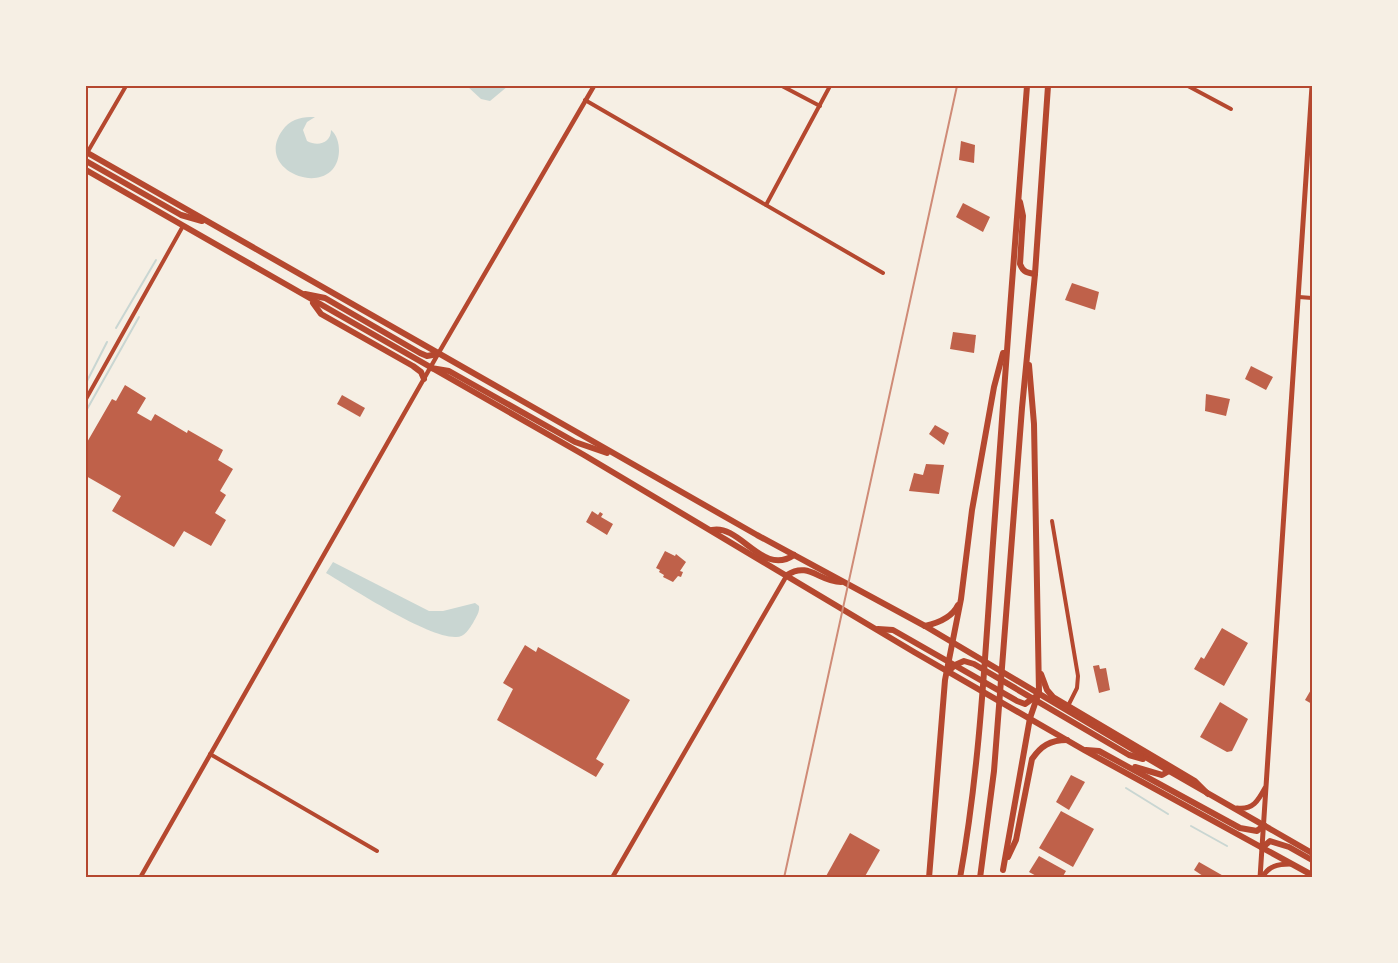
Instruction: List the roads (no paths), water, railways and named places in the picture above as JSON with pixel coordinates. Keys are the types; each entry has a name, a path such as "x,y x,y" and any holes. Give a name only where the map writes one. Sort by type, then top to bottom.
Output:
{"main road":[{"path":"960,878 981,709 1006,338 1027,86"},
{"path":"980,878 994,771 1035,274 1048,86"},
{"path":"1261,878 1312,86"},
{"path":"86,152 620,457 925,626 1195,781 1208,794"},
{"path":"86,161 181,215 211,223"},
{"path":"86,170 711,530 948,672 1084,750 1310,873"},
{"path":"1018,193 1023,216 1020,264 1026,273 1035,274"},
{"path":"298,292 325,298 420,353 427,356 438,354"},
{"path":"311,300 321,314 413,366 421,372 424,379"},
{"path":"929,878 945,680 952,664 974,498 994,387 1006,338"},
{"path":"1002,874 1030,718 1039,692 1040,674 1034,424 1028,350"},
{"path":"430,368 445,369 575,442 620,457"},
{"path":"711,530 722,530 774,561 786,560 794,555"},
{"path":"787,575 801,569 827,580 842,582"},
{"path":"925,626 939,622 955,612 961,599"},
{"path":"874,629 893,630 1017,701 1025,704 1035,700"},
{"path":"952,664 964,661 974,664 1130,755 1155,763"},
{"path":"1040,674 1047,690 1067,708 1168,771 1312,853"},
{"path":"1002,874 1016,840 1032,759 1039,748 1046,744 1067,740"},
{"path":"1084,750 1099,751 1240,828 1257,831 1264,825"},
{"path":"1123,764 1162,775 1168,771"},
{"path":"1233,808 1251,806 1258,800 1266,786"},
{"path":"1262,848 1270,841 1280,843 1312,860"},
{"path":"1261,878 1269,868 1280,864 1291,864"}],"street":[{"path":"86,152 126,86"},
{"path":"140,878 438,354 594,86"},
{"path":"782,86 819,106"},
{"path":"766,205 830,86"},
{"path":"1188,86 1231,109"},
{"path":"585,100 883,273"},
{"path":"86,399 183,226"},
{"path":"1299,297 1312,298"},
{"path":"1052,520 1078,676 1077,688 1067,708"},
{"path":"612,878 787,575"},
{"path":"210,754 377,851"}],"waterway":[{"path":"116,328 156,260"},
{"path":"86,411 139,317"},
{"path":"86,383 107,342"},
{"path":"1126,788 1168,814"},
{"path":"1191,826 1227,846"}],"railway":[{"path":"784,878 957,86"}]}
